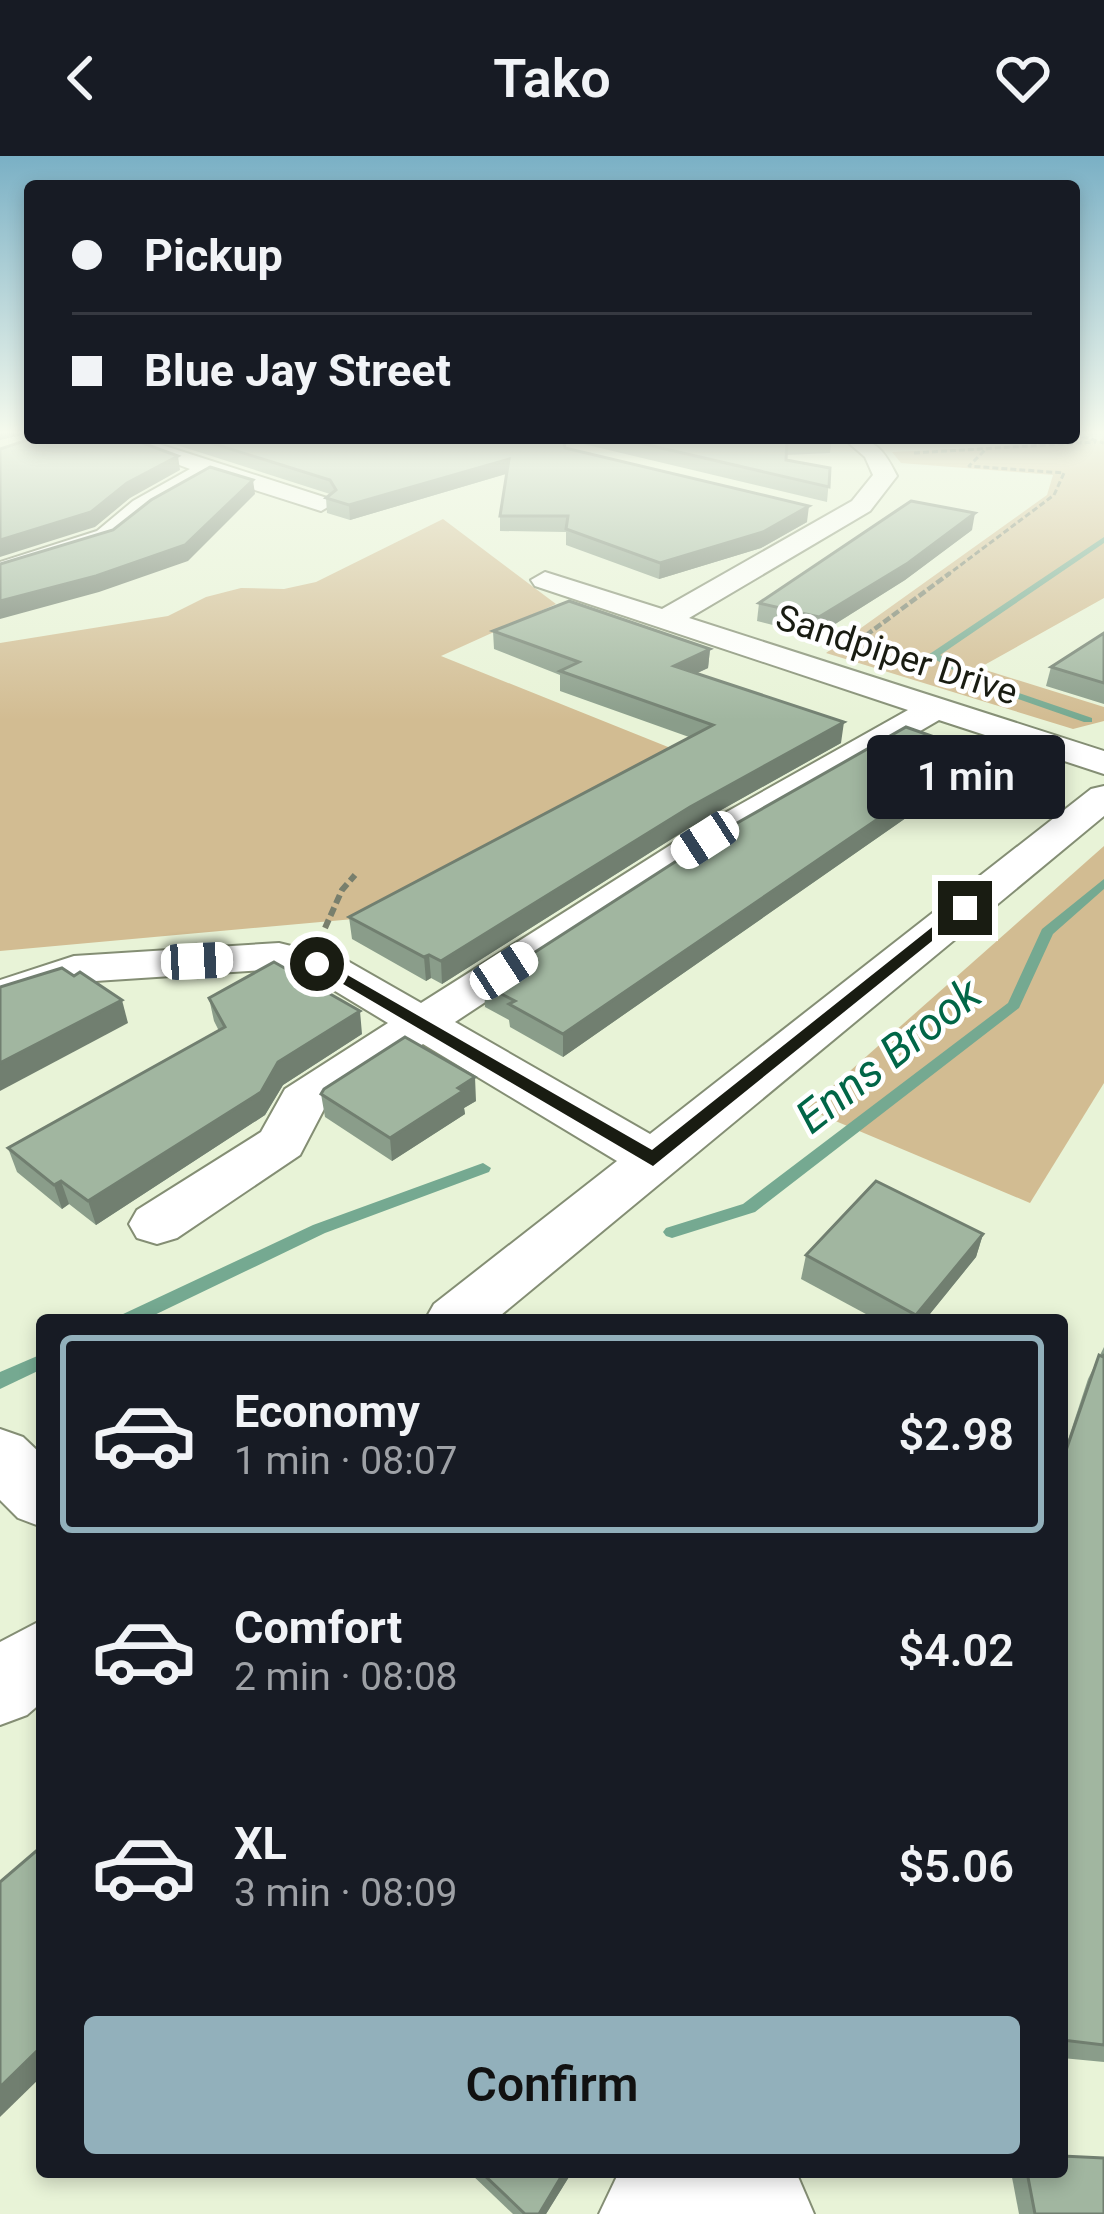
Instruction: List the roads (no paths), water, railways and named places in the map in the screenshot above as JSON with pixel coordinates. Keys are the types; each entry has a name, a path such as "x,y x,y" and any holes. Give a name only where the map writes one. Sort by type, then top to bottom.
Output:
{"street":[{"path":"0,571 106,536 116,528"},
{"name":"Sandpiper Drive","path":"666,619 825,528"},
{"name":"Sandpiper Drive","path":"545,580 1104,763"},
{"path":"157,1224 283,1143 303,1100 705,840 936,708"},
{"path":"462,1314 1104,797"},
{"path":"0,995 74,969 279,956 317,964 653,1159"},
{"path":"0,1456 36,1492"},
{"path":"0,1689 36,1659"},
{"path":"648,2214 672,2185 711,2178"},
{"path":"719,2178 760,2204 765,2214"}],"waterway":[{"name":"Enns Brook","path":"1088,720 981,683 933,655 1104,539"},
{"name":"Enns Brook","path":"672,1232 749,1208 1014,1005 1047,932 1104,883"},
{"name":"Enns Brook","path":"140,1314 319,1229 483,1168"},
{"name":"Enns Brook","path":"0,1381 36,1364"}]}
